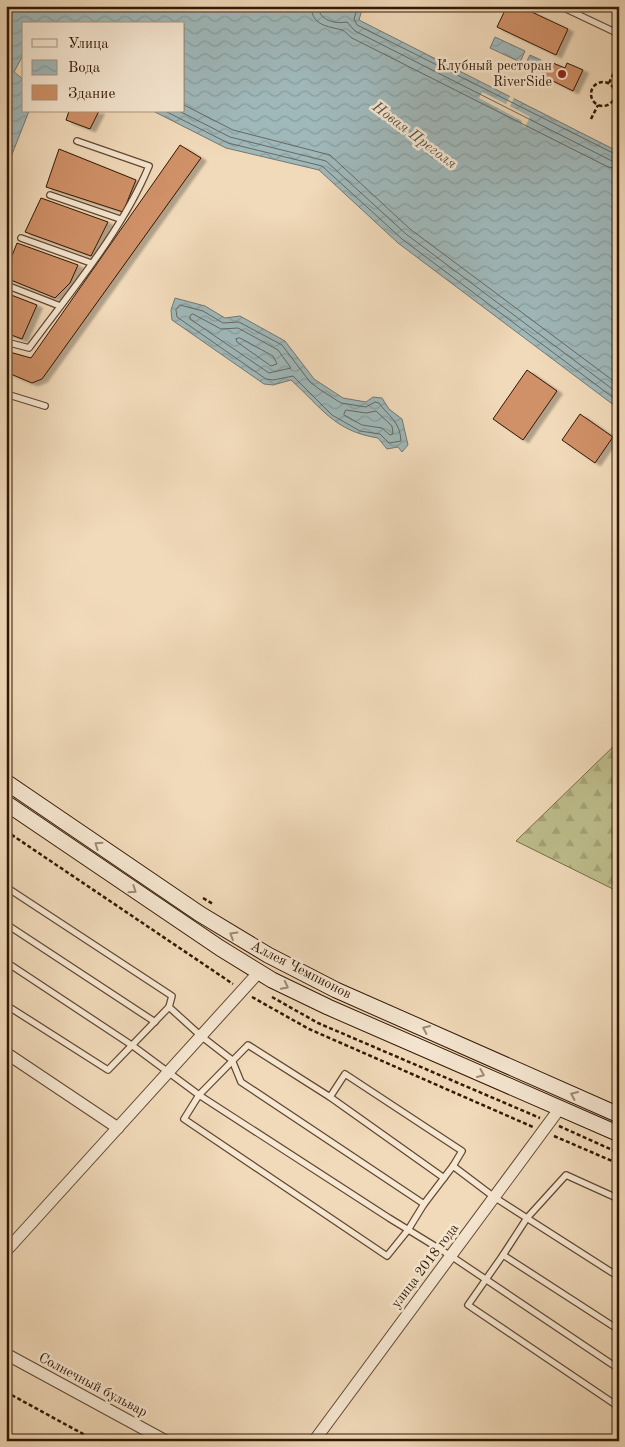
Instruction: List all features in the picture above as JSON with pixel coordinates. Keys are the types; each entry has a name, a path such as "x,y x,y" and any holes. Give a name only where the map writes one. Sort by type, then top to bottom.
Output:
{"main road":[{"name":"Аллея Чемпионов","path":"6,782 200,914 268,956 336,990 619,1115"},
{"name":"Аллея Чемпионов","path":"6,803 198,934 258,972 328,1007 619,1134"}],"street":[{"path":"6,1251 258,972"},
{"path":"6,1053 118,1128"},
{"name":"улица 2018 года","path":"314,1441 560,1108"},
{"name":"Солнечный бульвар","path":"6,1354 166,1441"}],"lane":[{"path":"560,6 619,34"},
{"path":"6,342 30,348 138,193 149,166 77,141"},
{"path":"50,195 120,219"},
{"path":"21,238 91,263"},
{"path":"6,285 60,306"},
{"path":"6,394 45,406"},
{"path":"6,887 172,996 169,1007 108,1070 6,1005"},
{"path":"6,924 155,1022"},
{"path":"6,962 132,1046 199,1095 451,1256 619,1369"},
{"path":"169,1007 201,1036 232,1060 241,1082 424,1204"},
{"path":"330,1097 345,1074 462,1151 444,1178 424,1204 408,1230 388,1256 184,1119 199,1095 248,1045 330,1097 444,1178"},
{"path":"452,1166 494,1197 619,1277"},
{"path":"619,1199 566,1175 527,1218 468,1305 619,1407"},
{"path":"503,1255 619,1330"}],"path":[{"path":"609,83 619,62"},
{"path":"599,83 609,83 615,91 614,100 606,106 598,105 592,98 592,89 599,83"},
{"path":"591,119 598,105"},
{"path":"196,894 221,909"},
{"path":"6,1392 96,1441"}],"green space":[{"path":"619,741 619,892 516,841"}],"water":[{"name":"Новая Преголя","path":"6,6 324,6 339,12 342,6 363,6 359,20 619,152 619,409 398,243 319,170 226,148 155,112 185,112 185,22 22,22 22,57 14,72 22,78 22,112 29,112 7,167 6,58 11,47 6,40"},
{"path":"495,37 525,51 520,62 490,48"},
{"path":"530,55 541,60 536,70 525,65"},
{"path":"175,298 205,306 225,318 240,316 285,341 314,379 343,398 366,402 373,397 382,398 389,409 402,419 408,445 402,452 398,447 387,449 378,438 363,435 339,424 291,380 273,385 264,384 172,320 171,310"}],"pier":[{"path":"482,92 506,104 510,96 514,98 510,106 530,117 525,127 521,124 522,121 479,98"}],"building":[{"path":"507,6 519,6 568,29 556,55 497,27"},
{"path":"548,61 565,68 567,63 583,70 573,91 541,75"},
{"path":"69,112 98,112 90,129 66,120"},
{"path":"180,145 201,158 42,379 32,383 6,372 6,351 31,358"},
{"path":"59,149 136,180 123,212 46,187"},
{"path":"41,198 108,222 91,256 25,232"},
{"path":"17,243 78,265 70,283 55,298 6,278 6,271"},
{"path":"6,293 37,305 22,339 6,333"},
{"path":"527,370 557,391 523,440 493,419"},
{"path":"580,414 613,437 595,463 562,440"}],"place":[{"name":"Клубный ресторан RiverSide","path":"562,74"}]}
